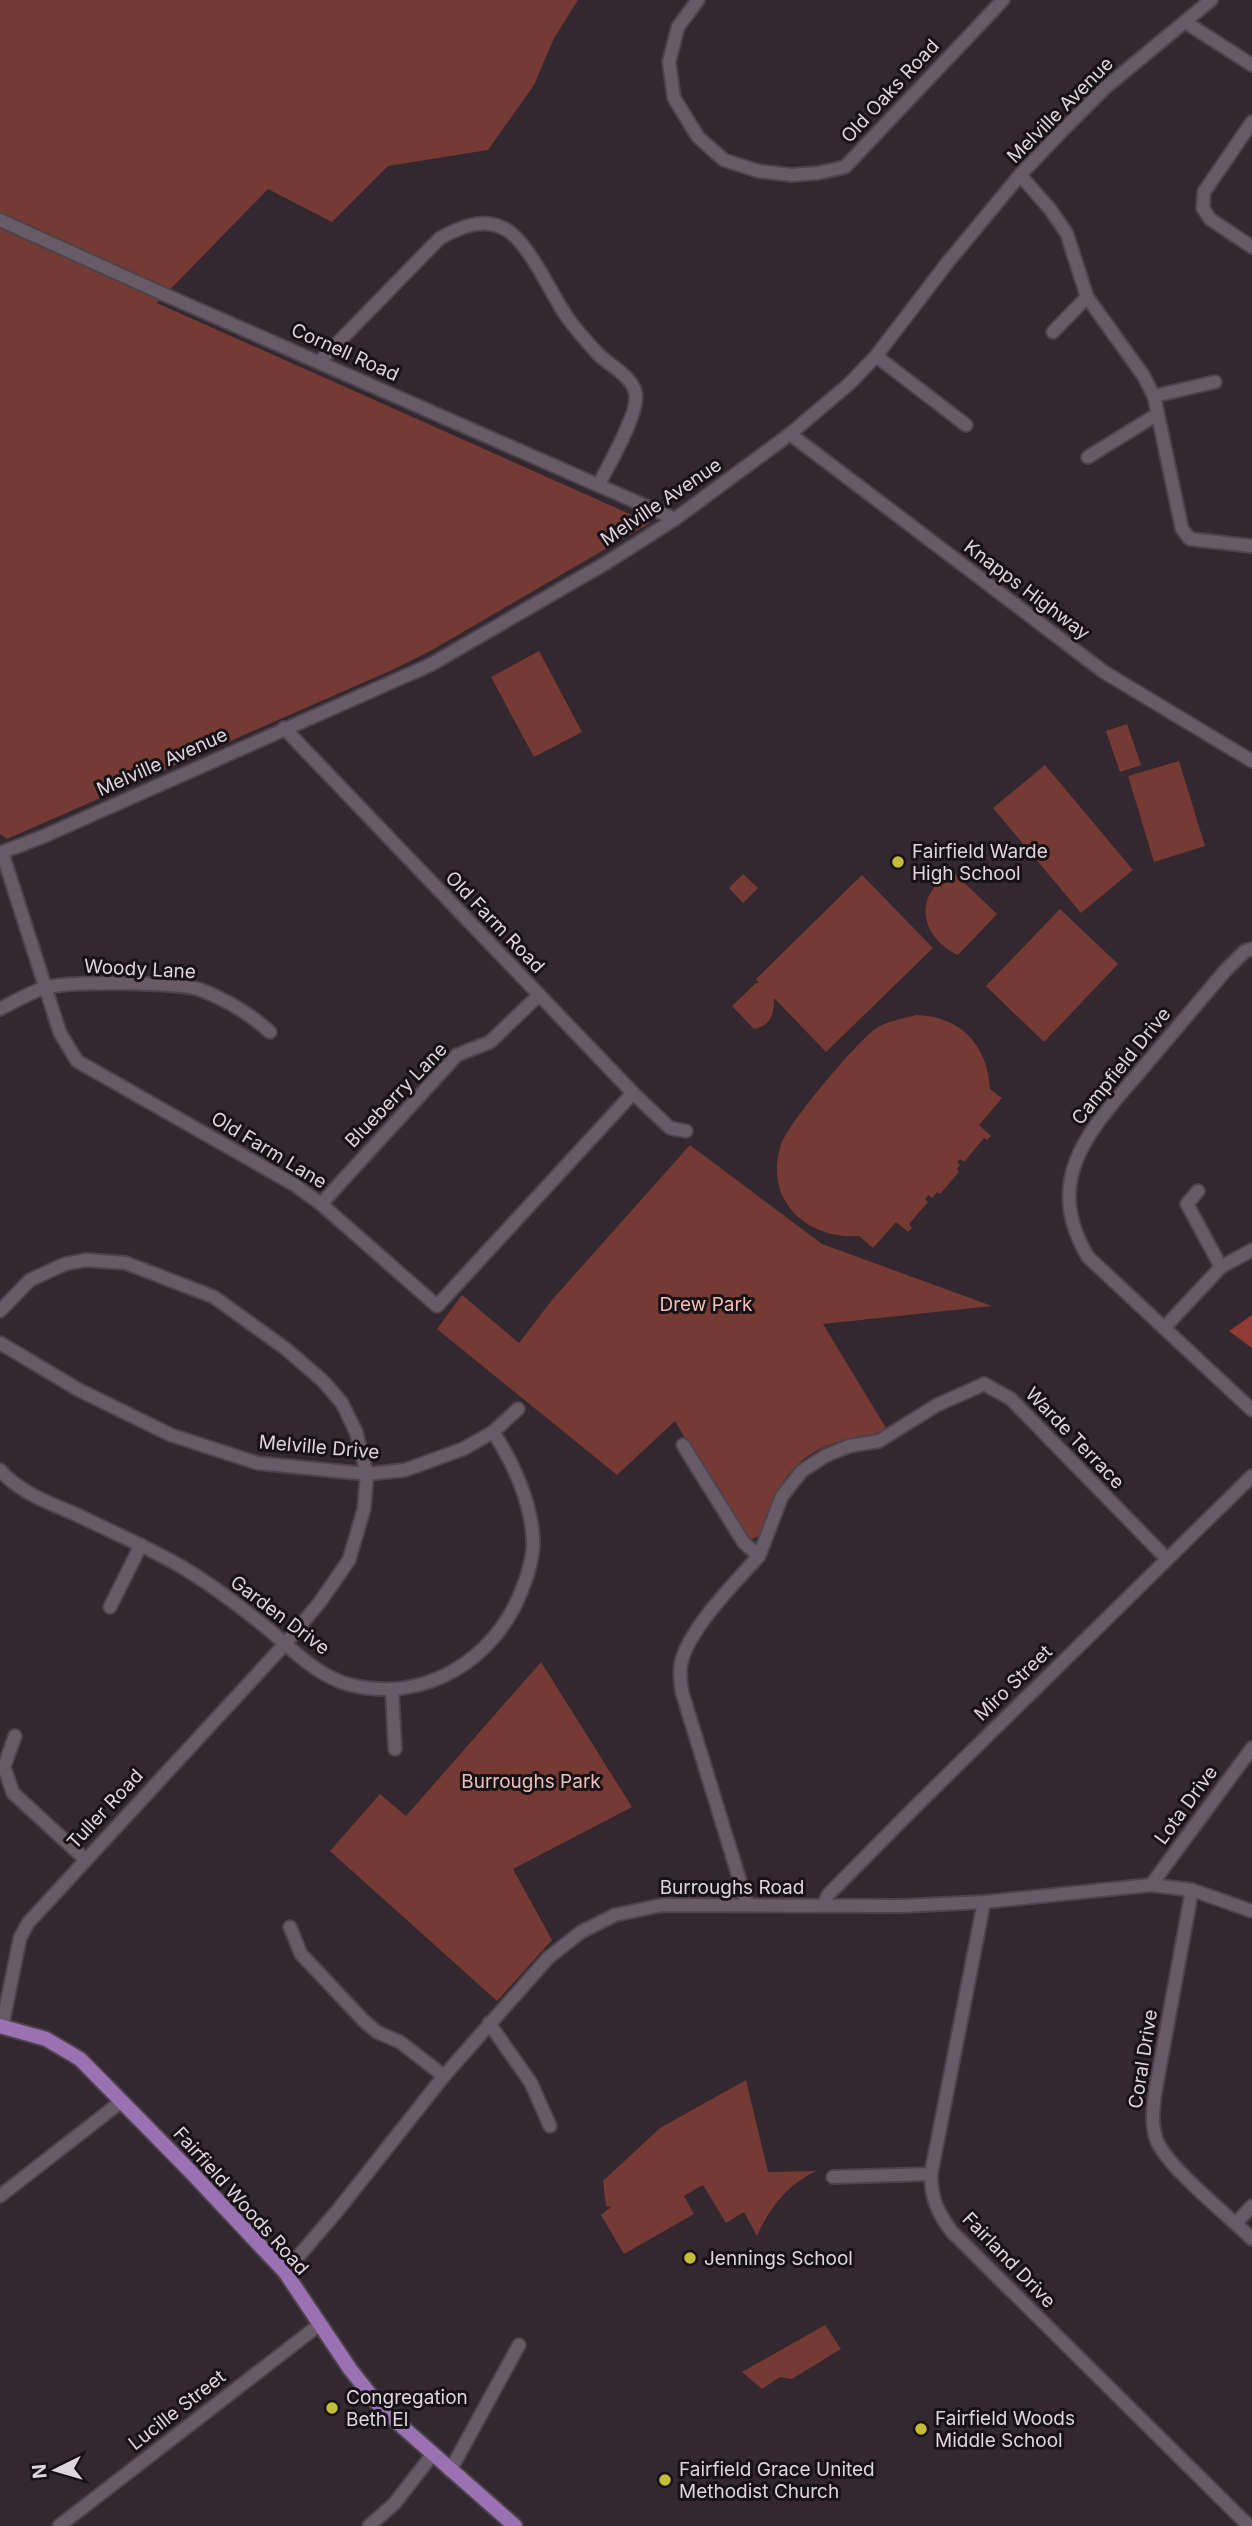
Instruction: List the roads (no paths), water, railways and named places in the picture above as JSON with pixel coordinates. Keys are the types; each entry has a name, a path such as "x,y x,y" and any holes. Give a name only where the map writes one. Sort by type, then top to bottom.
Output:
{"main road":[{"name":"Fairfield Woods Road","path":"1,2026 46,2039 80,2059 285,2272 319,2325 381,2407 515,2526"}],"street":[{"name":"Old Oaks Road","path":"698,0 678,27 669,62 674,98 698,137 724,160 758,172 792,175 845,167 1003,0"},
{"name":"Melville Avenue","path":"1,852 42,837 430,665 606,563 675,519 790,434 849,384 876,356 948,262 1020,176 1107,87 1211,0"},
{"path":"1185,22 1252,65"},
{"path":"1252,122 1203,192 1203,208 1210,219 1252,247"},
{"path":"1020,176 1050,209 1067,234 1087,297 1143,375 1154,396 1182,530 1190,539 1252,546"},
{"name":"Cornell Road","path":"0,220 675,519"},
{"path":"319,362 440,238 460,228 480,223 502,227 524,245 567,318 599,355 627,378 636,392 636,408 599,484"},
{"path":"1054,332 1087,297"},
{"path":"876,356 967,425"},
{"path":"1154,396 1215,382"},
{"path":"1087,457 1156,415"},
{"name":"Knapps Highway","path":"790,434 1096,666 1252,761"},
{"name":"Old Farm Road","path":"284,728 633,1093 670,1128 686,1131"},
{"name":"Old Farm Lane","path":"1,852 60,1033 77,1061 295,1185 321,1204 437,1306 633,1093"},
{"name":"Campfield Drive","path":"1252,949 1245,951 1225,971 1088,1133 1073,1166 1070,1189 1070,1215 1076,1237 1088,1256 1252,1410"},
{"name":"Woody Lane","path":"0,1009 44,988 63,985 157,985 198,989 250,1014 270,1032"},
{"name":"Blueberry Lane","path":"321,1204 457,1055 490,1042 539,995"},
{"path":"1198,1191 1187,1203 1221,1268"},
{"path":"1164,1328 1221,1268 1252,1250"},
{"path":"0,1311 30,1280 65,1264 86,1260 126,1264 214,1297 286,1349 323,1381 342,1403 356,1432 368,1474"},
{"name":"Melville Drive","path":"0,1343 79,1390 171,1435 257,1462 368,1474 405,1470 463,1449 493,1433 519,1409"},
{"name":"Warde Terrace","path":"747,1904 682,1692 681,1663 690,1641 728,1590 759,1556 782,1496 802,1471 825,1456 849,1446 879,1441 937,1405 984,1384 1011,1399 1167,1559"},
{"name":"Garden Drive","path":"0,1470 19,1488 141,1545 212,1587 318,1670 350,1685 392,1689 418,1687 450,1675 478,1655 499,1632 516,1605 528,1575 534,1541 524,1493 505,1450 493,1433"},
{"path":"683,1445 744,1543 759,1556"},
{"name":"Tuller Road","path":"1,2026 20,1938 41,1907 285,1644 320,1602 349,1560 364,1509 368,1474"},
{"name":"Miro Street","path":"823,1906 828,1895 909,1813 1252,1476"},
{"path":"110,1607 141,1545"},
{"path":"392,1689 395,1749"},
{"path":"15,1736 4,1767 13,1793 85,1859"},
{"name":"Lota Drive","path":"1151,1885 1252,1748"},
{"name":"Burroughs Road","path":"285,2272 444,2076 548,1958 581,1932 615,1915 662,1905 823,1906 984,1902 1151,1885 1192,1890 1252,1911"},
{"name":"Coral Drive","path":"1192,1890 1155,2093 1153,2119 1156,2139 1169,2160 1252,2239"},
{"name":"Fairland Drive","path":"984,1902 931,2174 931,2192 937,2211 952,2232 1249,2526"},
{"path":"290,1927 301,1954 365,2022 377,2032 400,2042 444,2076"},
{"path":"489,2024 531,2083 550,2126"},
{"path":"0,2196 122,2101"},
{"path":"833,2177 931,2174"},
{"path":"1236,2223 1252,2206"},
{"name":"Lucille Street","path":"59,2526 319,2325"},
{"path":"450,2471 519,2346"},
{"path":"369,2526 395,2503 432,2455"}],"place":[{"name":"Fairfield Warde High School","path":"898,862"},
{"name":"Jennings School","path":"690,2258"},
{"name":"Congregation Beth El","path":"332,2408"},
{"name":"Fairfield Woods Middle School","path":"921,2429"},
{"name":"Fairfield Grace United Methodist Church","path":"665,2480"}],"park label":[{"name":"Drew Park","path":"706,1304"},
{"name":"Burroughs Park","path":"531,1781"}]}
